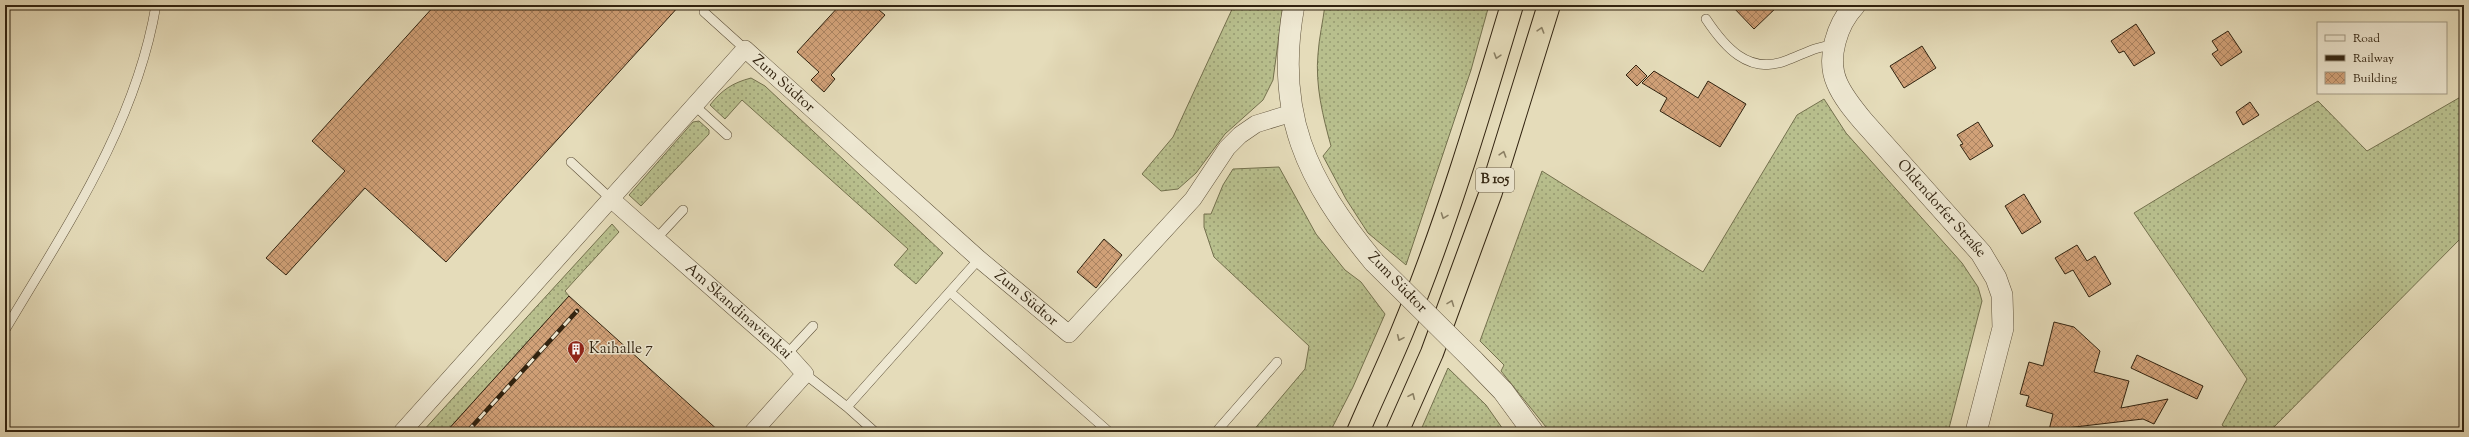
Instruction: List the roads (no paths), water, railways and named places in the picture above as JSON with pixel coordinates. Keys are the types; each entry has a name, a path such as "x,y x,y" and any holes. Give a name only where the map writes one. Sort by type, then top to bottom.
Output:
{"highway":[{"name":"B 105","path":"1358,432 1402,332 1426,267 1457,179 1512,5"},
{"name":"B 105","path":"1397,432 1432,352 1486,206 1548,5"}],"street":[{"name":"Zum Südtor","path":"1294,5 1287,56 1292,114 1300,142 1322,192 1344,225 1374,262 1473,360 1502,391 1533,432"},
{"name":"Oldendorfer Straße","path":"1855,5 1841,26 1834,45 1833,62 1836,82 1847,102 1981,253 1996,278 2002,295 2003,328 1976,432"},
{"name":"Zum Südtor","path":"745,49 979,259 1069,334 1193,199 1227,148 1240,135 1256,124 1292,114"},
{"path":"402,432 745,49"},
{"name":"Am Skandinavienkai","path":"610,199 787,354 805,374"},
{"path":"753,432 805,374"}],"lane":[{"path":"5,330 99,171 124,115 151,35 156,5"},
{"path":"704,12 745,49"},
{"path":"1706,19 1720,40 1738,57 1760,64 1783,62 1820,46 1834,45"},
{"path":"694,106 728,135"},
{"path":"571,162 610,199"},
{"path":"656,239 683,210"},
{"path":"847,407 979,259"},
{"path":"950,292 1109,432"},
{"path":"787,354 813,326"},
{"path":"1216,432 1277,362"},
{"path":"805,374 847,407 875,432"}],"railway":[{"path":"467,432 577,311"}],"place":[{"name":"Kaihalle 7","path":"576,364"}]}
